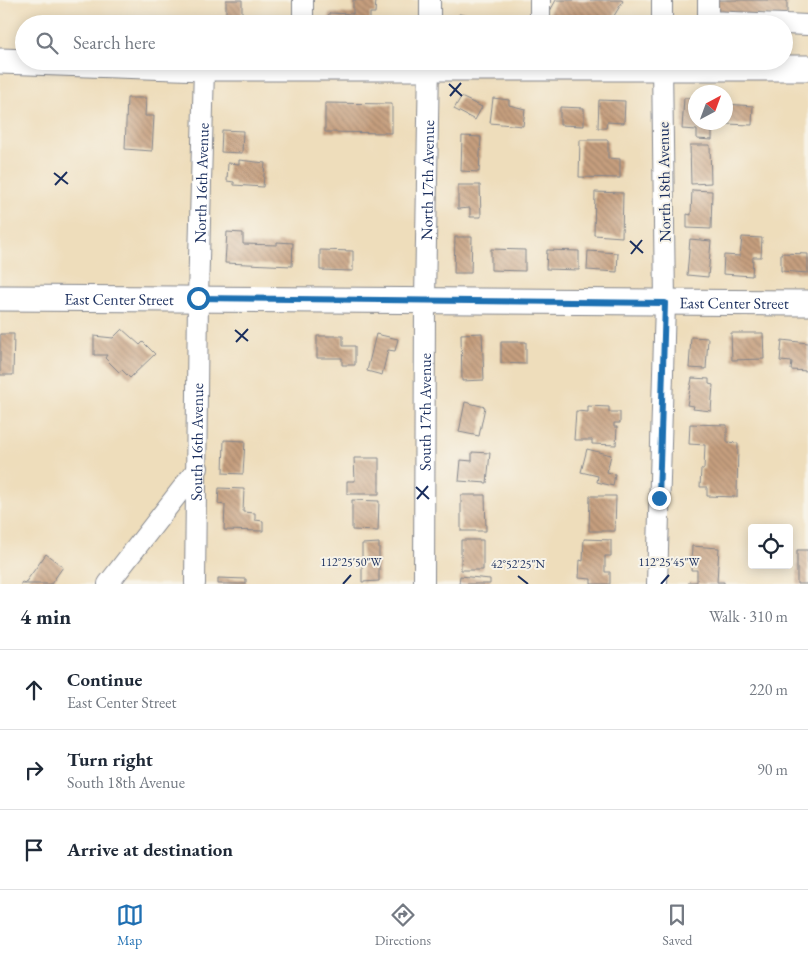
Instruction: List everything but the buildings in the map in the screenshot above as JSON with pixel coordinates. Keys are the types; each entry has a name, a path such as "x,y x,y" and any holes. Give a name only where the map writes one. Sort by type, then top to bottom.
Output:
{"main road":[{"path":"0,61 15,62"},
{"path":"793,68 808,68"},
{"name":"East Center Street","path":"0,298 808,303"}],"street":[{"path":"303,0 303,15"},
{"path":"430,0 430,15"},
{"path":"540,0 540,15"},
{"path":"662,0 662,15"},
{"path":"708,0 708,15"},
{"path":"793,24 808,25"},
{"name":"North 16th Avenue","path":"198,298 204,70"},
{"name":"North 17th Avenue","path":"425,300 429,70"},
{"name":"North 18th Avenue","path":"657,584 665,303 662,70"},
{"name":"South 16th Avenue","path":"195,584 198,468 198,298"},
{"name":"South 17th Avenue","path":"424,584 425,300"},
{"path":"108,584 198,468"}],"route":[{"path":"198,298 665,303 659,498"}]}
